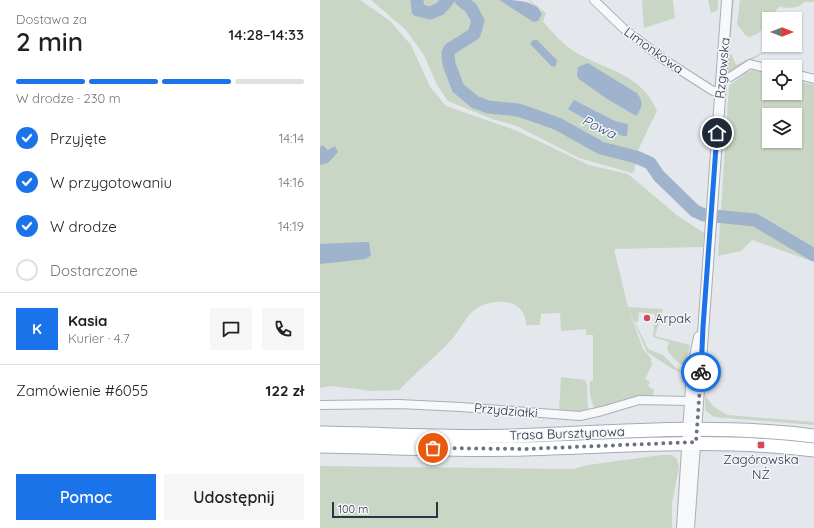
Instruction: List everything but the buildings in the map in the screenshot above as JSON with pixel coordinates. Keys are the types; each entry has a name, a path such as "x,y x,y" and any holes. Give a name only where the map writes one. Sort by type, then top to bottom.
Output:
{"main road":[{"name":"Trasa Bursztynowa","path":"320,433 512,436 692,429 747,430 814,436"},
{"name":"Trasa Bursztynowa","path":"320,446 525,449 691,442 761,444 814,450"}],"street":[{"name":"Limonkowa","path":"594,0 623,28 663,59 713,91 720,91"},
{"name":"Rzgowska","path":"696,384 696,352 703,327 727,0"},
{"path":"721,78 730,77 750,64 762,67"},
{"path":"802,76 814,79"},
{"path":"692,429 690,400 696,384"},
{"path":"682,528 696,384"},
{"name":"Przydziałki","path":"320,405 400,404 453,406 580,416 602,412 639,400 690,400"},
{"path":"689,528 691,442"}],"green space":[{"path":"320,0 360,0 390,21 411,45 430,87 446,106 515,130 589,165 628,174 678,216 704,233 703,247 614,249 628,307 663,309 655,336 690,345 686,367 677,362 670,354 667,348 669,342 653,337 655,314 639,312 638,322 635,322 648,349 663,355 675,367 684,372 684,374 671,368 647,352 629,310 643,349 651,358 652,365 645,379 650,382 648,386 654,390 653,398 596,410 590,396 590,381 593,381 593,335 586,335 586,329 561,331 560,313 541,314 540,325 526,325 525,316 515,305 492,302 473,311 446,346 399,390 373,391 332,386 320,388 320,165 328,163 334,155 323,145 320,147"},
{"path":"371,0 499,0 533,22 542,14 541,10 528,0 530,0 546,13 543,22 566,46 587,58 622,74 642,88 650,98 657,111 638,150 634,172 632,173 579,158 517,126 492,119 448,101 437,85 424,55 406,30","holes":["534,39 557,60 556,66 552,67 530,44","588,63 637,93 636,116 607,99","571,111 627,124 597,126"]},
{"path":"642,0 673,0 675,18 644,28"},
{"path":"708,0 718,0 718,10 711,13"},
{"path":"731,0 734,0 729,54 732,55 736,65 765,52 733,72 728,73"},
{"path":"740,0 814,0 814,2 805,2 793,8 779,7 775,12 762,12 762,29 759,33 750,37 746,36 737,24"},
{"path":"755,69 762,70 762,100 802,100 802,82 814,85 814,262 752,240 741,251 718,256 729,86 746,73"},
{"path":"561,377 585,380 587,386 588,411 583,413 559,411"},
{"path":"705,395 713,406 727,415 814,422 814,425 714,417 705,410"},
{"path":"661,455 672,455 677,459 679,467 672,503 672,528 320,528 320,466 574,469 588,465"}],"water":[{"path":"499,0 530,3 539,9 542,14 538,21 533,22"},
{"path":"533,40 537,40 557,60 556,66 552,67 530,44"},
{"path":"588,63 637,93 641,99 641,105 636,116 607,99 579,79 577,76 578,67"},
{"path":"574,100 615,121 628,124 627,136 623,136 597,126 568,109"},
{"path":"323,145 328,150 335,146 338,152 328,163 320,165 320,147"},
{"path":"369,242 371,255 366,259 320,264 320,244"}],"waterway":[{"name":"Powa","path":"417,0 418,10 430,13 440,9 448,0"},
{"name":"Powa","path":"461,0 471,8 478,21 474,34 450,49 448,53 449,64 458,88 475,102 488,107 518,110 530,114 558,124 601,148 636,157 650,163 659,176 695,211 704,215 755,220 814,255"}],"way so far":[{"path":"433,448 525,449 696,442 701,372"}],"place":[{"name":"Arpak","path":"647,318"},
{"name":"Zagórowska NŻ","path":"761,445"}],"route":[{"path":"701,372 717,133"}]}
